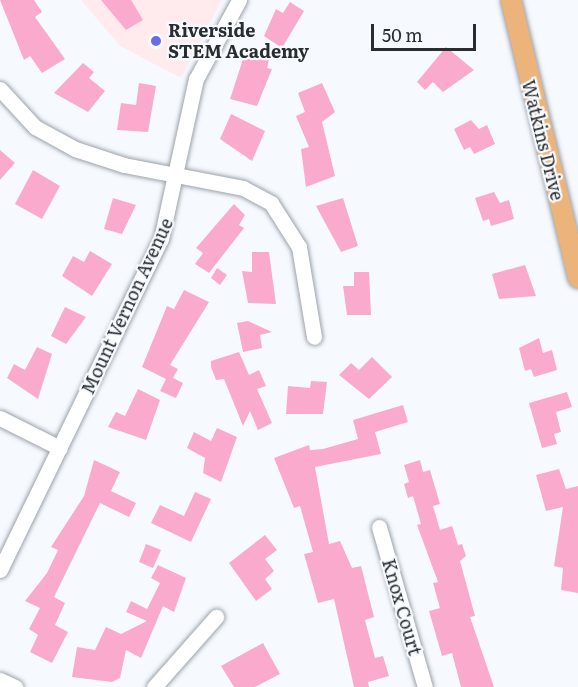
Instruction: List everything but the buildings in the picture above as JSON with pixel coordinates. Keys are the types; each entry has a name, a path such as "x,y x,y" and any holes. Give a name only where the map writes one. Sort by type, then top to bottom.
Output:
{"main road":[{"name":"Watkins Drive","path":"511,0 578,278"}],"street":[{"name":"Mount Vernon Avenue","path":"0,570 161,239 204,57 239,0"},
{"path":"0,89 52,139 124,165 252,190 279,208 299,247 314,337"},
{"path":"0,418 60,448"},
{"name":"Knox Court","path":"379,527 425,687"},
{"path":"154,687 216,617"},
{"path":"0,680 15,687"}],"shaded area":[{"name":"Riverside STEM Academy","path":"81,0 222,0 181,78 120,46"}],"place":[{"name":"Riverside STEM Academy","path":"156,41"}]}
